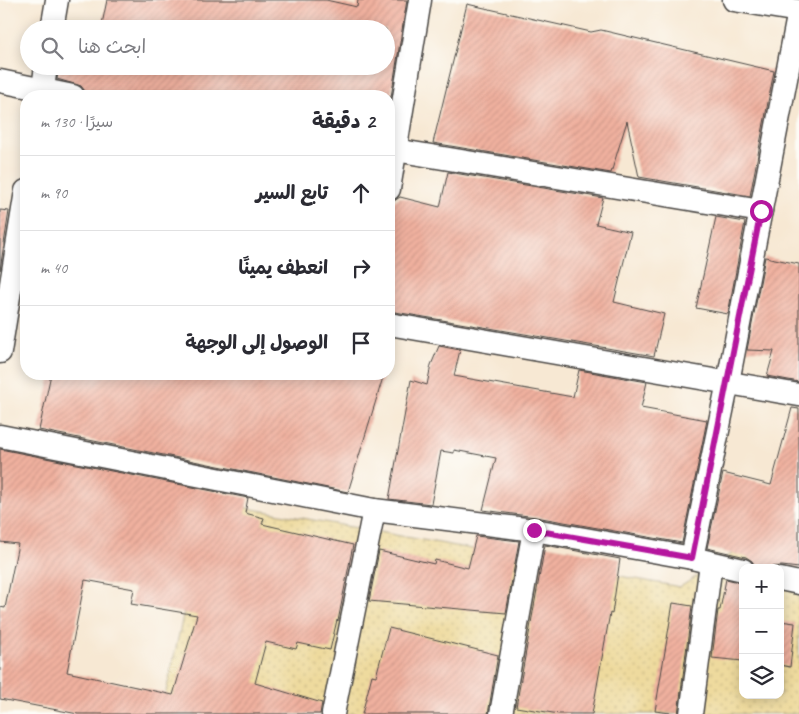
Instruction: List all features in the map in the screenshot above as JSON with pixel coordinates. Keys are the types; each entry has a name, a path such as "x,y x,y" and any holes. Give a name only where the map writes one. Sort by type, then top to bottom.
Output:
{"street":[{"path":"54,20 57,0"},
{"path":"395,134 420,0"},
{"path":"691,714 702,561 728,382 799,11 734,0"},
{"path":"43,90 45,75"},
{"path":"0,81 29,90"},
{"path":"395,150 761,211"},
{"path":"0,352 20,265"},
{"path":"395,325 799,395"},
{"path":"0,436 374,510 534,530 739,569"},
{"path":"333,714 374,510"},
{"path":"501,714 534,530"},
{"path":"784,580 799,583"}],"sand":[{"path":"209,501 680,587 799,511 799,714 161,714"}],"building":[{"path":"107,0 326,0 357,7 358,0 407,0 395,73 395,20 103,20"},
{"path":"467,4 591,32 601,30 774,71 750,196 639,177 627,121 611,173 433,143"},
{"path":"58,75 395,75 392,90 84,90 81,86 57,79"},
{"path":"448,172 603,198 596,224 631,232 614,302 664,314 654,356 395,312 395,200 400,197 440,207"},
{"path":"0,210 9,211 0,270"},
{"path":"716,217 745,222 728,314 696,308"},
{"path":"765,257 799,264 799,382 767,376 774,351 747,350"},
{"path":"439,346 460,350 454,376 573,397 579,370 647,382 641,408 707,420 682,543 536,517 483,510 496,458 454,450 454,453 441,451 431,504 389,499 411,380 427,385 431,365"},
{"path":"50,380 382,380 348,492 39,430"},
{"path":"792,408 799,409 799,568 784,566 784,564 754,564 746,557 707,548 723,473 771,485"},
{"path":"0,449 248,498 245,513 264,518 262,524 353,545 338,621 330,650 298,643 296,649 266,642 255,683 322,703 320,714 78,714 0,699 0,607 5,608 18,544 0,542","holes":["85,580 134,589 131,604 197,615 173,695 67,672"]},
{"path":"476,536 519,541 506,613 369,601 379,551 434,564 435,560 468,568"},
{"path":"545,545 620,559 612,614 610,613 592,714 559,714 516,707"},
{"path":"726,579 739,582 739,661 712,658 718,610 720,610"},
{"path":"673,603 692,606 678,714 655,711"},
{"path":"784,622 795,623 790,667 784,666"},
{"path":"389,628 498,655 488,714 362,714 372,675 376,676"}],"route":[{"path":"534,530 692,558 761,211"}]}
